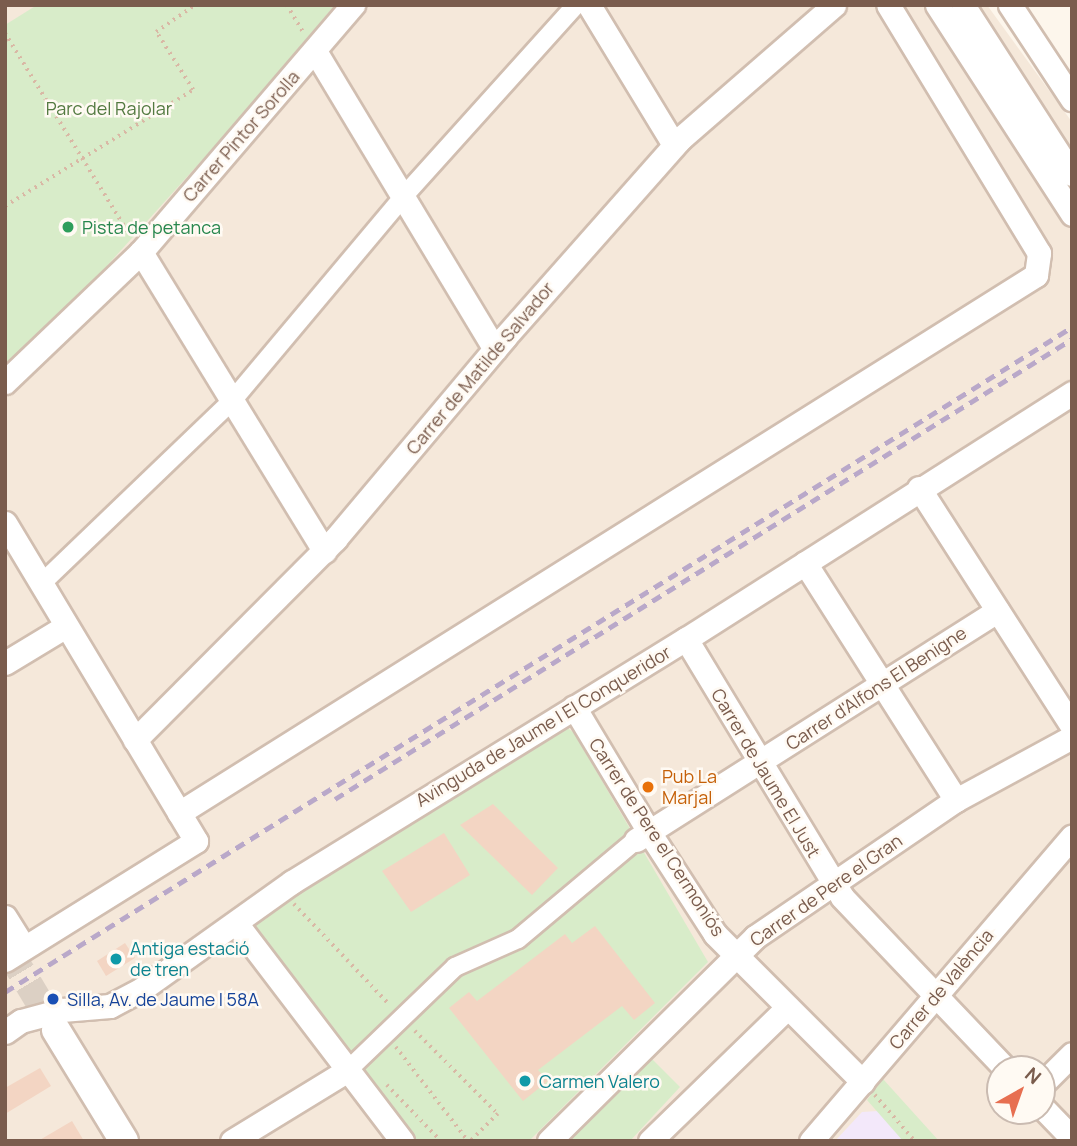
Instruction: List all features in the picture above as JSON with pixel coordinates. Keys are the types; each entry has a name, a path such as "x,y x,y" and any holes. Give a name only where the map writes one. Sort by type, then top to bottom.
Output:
{"street":[{"name":"Carrer Pintor Sorolla","path":"5,382 141,252 354,5"},
{"path":"41,584 232,401 403,197 576,5"},
{"path":"589,5 674,145"},
{"name":"Carrer de Matilde Salvador","path":"135,740 324,551 495,349 674,145 834,5"},
{"path":"179,813 1028,282 1040,267 1039,253 888,5"},
{"path":"937,5 1072,214"},
{"path":"963,5 1072,174"},
{"path":"1010,5 1072,99"},
{"path":"315,51 495,349"},
{"path":"141,252 324,551"},
{"name":"Avinguda de Jaume I El Conqueridor","path":"5,1032 21,1021 62,1010 110,1006 142,989 281,889 686,639 919,488 1072,393"},
{"path":"919,488 1072,726"},
{"path":"5,523 195,841 10,950 5,918"},
{"path":"805,563 883,681 956,800"},
{"name":"Carrer d'Alfons El Benigne","path":"642,836 997,611"},
{"path":"5,663 66,626"},
{"name":"Carrer de Jaume El Just","path":"686,639 842,897 993,1055"},
{"name":"Carrer de Pere el Cermoniós","path":"574,707 642,836 715,934 863,1082"},
{"name":"Carrer de Pere el Gran","path":"549,1141 755,937 956,800 1072,737"},
{"path":"232,1141 355,1064 455,967 518,939 642,836"},
{"name":"Carrer de València","path":"811,1141 936,996 1027,884 1072,836"},
{"path":"236,923 355,1064 402,1141"},
{"path":"650,1141 788,1007"},
{"path":"56,1030 124,1141"},
{"path":"1056,1070 1072,1055"},
{"path":"1056,1121 1072,1138"}],"path":[{"path":"5,206 193,90 156,32 195,5"},
{"path":"287,5 315,51"},
{"path":"5,33 141,252"},
{"path":"281,889 402,1018 498,1114 470,1141 386,1035"},
{"path":"355,1064 441,1141"},
{"path":"863,1082 915,1141"}],"shaded area":[{"path":"5,5 987,5 1072,122 1072,1141 5,1141"},
{"path":"878,1111 904,1141 835,1141 862,1112"}],"green space":[{"name":"Parc del Rajolar","path":"37,5 335,5 240,118 78,298 5,364 5,25"},
{"path":"563,724 574,733 708,962 529,1141 406,1141 246,926"},
{"path":"650,1057 680,1087 630,1141 565,1141"},
{"path":"883,1079 939,1141 903,1141 867,1100"}],"building":[{"path":"493,804 558,868 532,895 460,825"},
{"path":"444,833 470,875 411,912 382,871"},
{"path":"595,926 655,1003 634,1020 622,1006 538,1070 548,1081 523,1101 449,1008 469,992 477,1001 565,934 572,943"},
{"name":"Antiga estació de tren","path":"125,943 135,958 106,976 97,961"},
{"path":"40,1068 51,1086 5,1114 5,1088"},
{"path":"72,1121 84,1141 38,1141"}],"tunnel":[{"path":"7,948 56,1030"}],"railway":[{"path":"5,992 1072,327"},
{"path":"335,799 1072,339"}],"place":[{"name":"Pista de petanca","path":"68,227"},
{"name":"Pub La Marjal","path":"648,787"},
{"name":"Antiga estació de tren","path":"116,959"},
{"name":"Silla, Av. de Jaume I 58A","path":"53,999"},
{"name":"Carmen Valero","path":"525,1081"}]}
